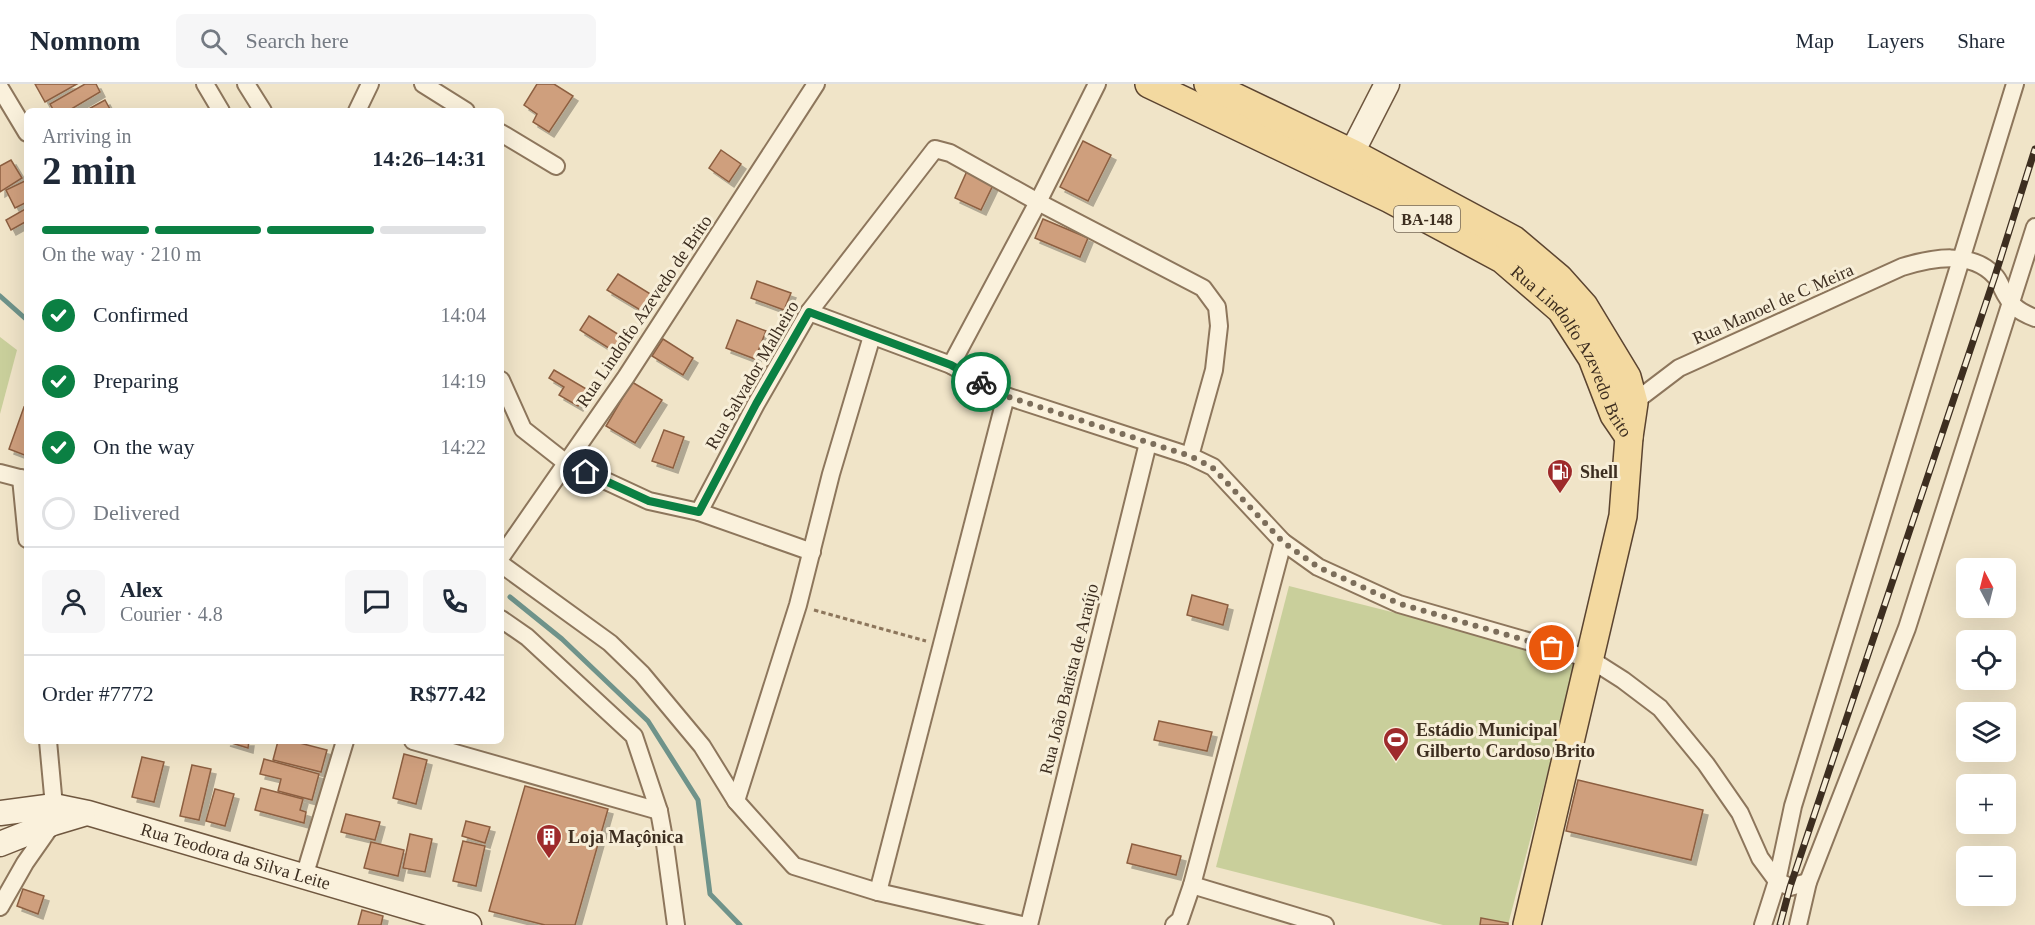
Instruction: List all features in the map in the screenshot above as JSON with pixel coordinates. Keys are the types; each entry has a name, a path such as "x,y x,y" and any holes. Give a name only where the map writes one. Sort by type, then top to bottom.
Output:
{"main road":[{"name":"Rua Lindolfo Azevedo Brito","path":"1149,84 1346,164 1514,240 1559,278 1584,306 1627,377 1626,419"},
{"name":"Rua Lindolfo Azevedo Brito","path":"1208,84 1346,164"},
{"path":"1527,925 1623,516 1626,419"}],"street":[{"path":"205,84 219,108"},
{"path":"246,84 261,108"},
{"path":"358,108 370,84"},
{"path":"423,84 461,108"},
{"name":"Rua Lindolfo Azevedo de Brito","path":"504,553 626,377 816,84"},
{"path":"951,365 1038,202 1097,84"},
{"path":"1346,164 1387,84"},
{"path":"1763,925 1777,881 1793,806 2015,84"},
{"path":"0,88 24,128"},
{"path":"504,134 556,166"},
{"name":"Rua Salvador Malheiro","path":"699,512 756,404 809,312 935,149 950,153 1038,202"},
{"path":"1038,202 1203,288 1216,307 1219,326 1214,370 1190,456"},
{"path":"1798,925 1808,882 1907,628 2035,227"},
{"path":"1962,258 1995,276 2010,304 2035,318"},
{"name":"Rua Manoel de C Meira","path":"1626,419 1679,368 1902,267 1926,260 1962,258"},
{"path":"809,312 951,365 1006,396 1190,456 1212,467 1283,542 1318,567 1400,604 1590,659 1660,708 1706,764 1740,813 1760,858 1777,881 1790,887 1808,882"},
{"path":"736,801 798,605 831,474 872,336"},
{"path":"504,387 523,429 565,462 649,501 699,512 812,552"},
{"path":"878,892 1006,396"},
{"name":"Rua João Batista de Araújo","path":"1029,925 1148,443"},
{"path":"0,473 24,479"},
{"path":"1174,925 1180,920 1192,885 1283,542"},
{"path":"504,566 610,643 642,674 702,746 736,801 794,866 878,892 1022,925"},
{"path":"504,621 527,637 634,736 659,811 676,925"},
{"path":"0,906 54,814 48,744"},
{"path":"304,877 344,744"},
{"path":"424,744 659,811"},
{"name":"Rua Teodora da Silva Leite","path":"0,813 88,813 469,925"},
{"path":"0,844 54,814"},
{"path":"1192,885 1325,925"}],"path":[{"path":"798,605 941,645"}],"green space":[{"path":"0,337 17,350 0,414"},
{"name":"Estádio Municipal Gilberto Cardoso Brito","path":"1289,586 1577,659 1508,925 1443,925 1216,867"}],"building":[{"path":"35,84 77,84 45,102"},
{"path":"85,84 96,84 100,92 73,108 52,108 50,104"},
{"path":"537,84 554,84 573,96 549,132 533,122 537,114 524,105"},
{"path":"105,100 109,108 90,108"},
{"path":"1083,141 1111,155 1088,201 1060,187"},
{"path":"721,150 741,164 729,182 709,168"},
{"path":"11,160 22,178 0,192 0,166"},
{"path":"967,171 994,183 981,210 955,198"},
{"path":"24,181 24,204 15,208 6,190"},
{"path":"24,210 24,223 11,230 6,220"},
{"path":"1043,219 1088,238 1080,257 1035,238"},
{"path":"618,274 652,295 642,311 607,290"},
{"path":"757,281 791,293 784,310 751,298"},
{"path":"589,316 624,338 615,352 580,330"},
{"path":"737,320 766,331 755,359 726,348"},
{"path":"663,339 693,358 683,375 652,356"},
{"path":"554,370 588,390 578,406 559,395 564,387 549,378"},
{"path":"632,382 662,400 635,443 606,426"},
{"path":"24,407 24,455 9,449"},
{"path":"664,430 684,437 673,468 652,461"},
{"path":"1192,595 1228,605 1223,625 1187,615"},
{"path":"1159,721 1212,732 1207,751 1154,740"},
{"path":"235,744 249,744 248,748"},
{"path":"277,744 304,744 327,750 321,772 273,760"},
{"path":"404,754 427,760 416,804 393,798"},
{"path":"142,757 164,762 154,802 132,797"},
{"path":"264,759 319,774 312,800 278,791 281,779 260,774"},
{"path":"192,765 211,769 199,820 180,816"},
{"path":"1578,780 1703,810 1691,860 1566,831"},
{"name":"Loja Maçônica","path":"525,786 608,809 575,925 545,925 489,911"},
{"path":"261,788 303,799 300,810 306,812 304,823 255,810"},
{"path":"215,789 234,794 225,826 206,821"},
{"path":"346,814 380,822 375,840 341,832"},
{"path":"466,821 490,827 485,843 462,836"},
{"path":"410,834 432,839 425,872 403,868"},
{"path":"463,841 485,846 476,886 453,881"},
{"path":"371,842 404,850 398,876 364,868"},
{"path":"1132,844 1181,856 1176,875 1127,863"},
{"path":"23,889 44,896 38,914 17,906"},
{"path":"362,910 383,916 381,925 358,925"},
{"path":"1481,918 1508,923 1508,925 1480,925"}],"waterway":[{"path":"0,296 24,317"},
{"path":"510,597 562,639 648,721 698,800 710,894 740,925"}],"railway":[{"path":"1780,925 1790,887 1995,276 2035,149"}],"way so far":[{"path":"981,382 1006,396 1190,456 1212,467 1283,542 1318,567 1400,604 1552,648"}],"place":[{"name":"Shell","path":"1560,495"},
{"name":"Estádio Municipal Gilberto Cardoso Brito","path":"1396,763"},
{"name":"Loja Maçônica","path":"549,860"}],"route":[{"path":"586,472 649,501 699,512 756,404 809,312 951,365 981,382"}]}
